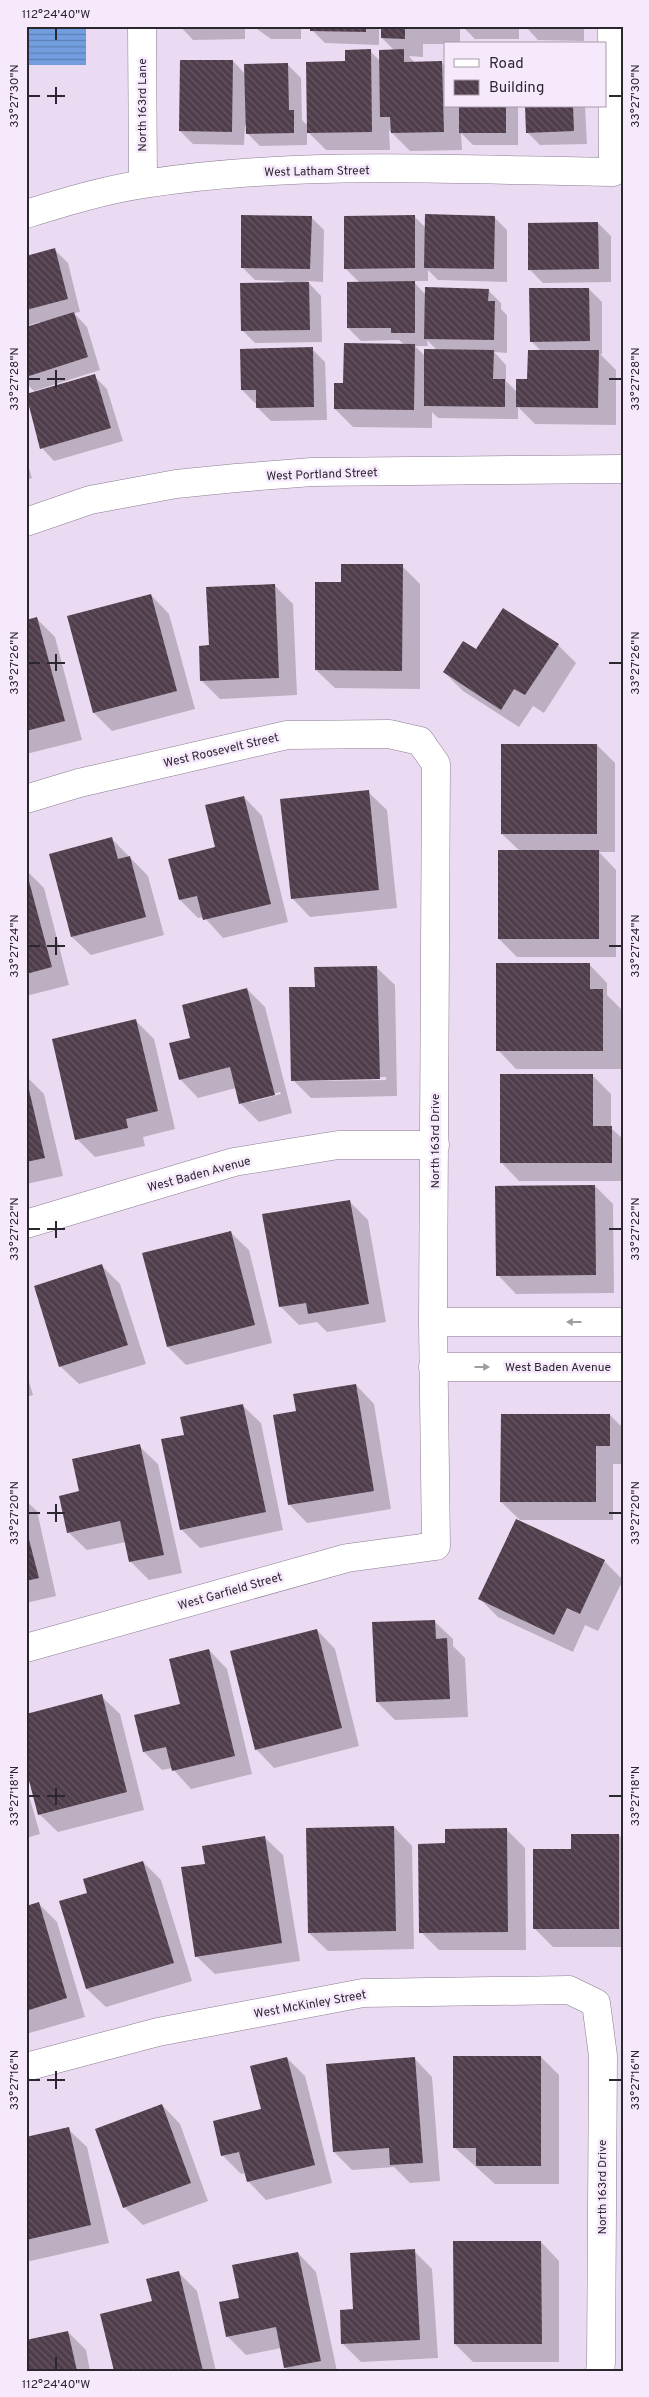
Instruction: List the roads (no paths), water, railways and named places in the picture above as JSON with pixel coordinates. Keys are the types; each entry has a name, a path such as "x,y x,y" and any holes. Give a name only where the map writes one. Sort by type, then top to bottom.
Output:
{"street":[{"name":"North 163rd Lane","path":"142,26 143,184"},
{"name":"West Latham Street","path":"26,214 72,200 143,184 226,174 305,169 613,172 612,26"},
{"name":"West Portland Street","path":"26,522 90,500 176,484 236,478 312,472 623,469"},
{"name":"West Roosevelt Street","path":"26,799 79,783 287,735 389,734 420,741"},
{"name":"North 163rd Drive","path":"420,741 436,764 433,1322 436,1546"},
{"name":"West Baden Avenue","path":"26,1224 234,1162 338,1145 435,1145"},
{"path":"433,1322 623,1322"},
{"name":"West Baden Avenue","path":"433,1367 623,1367"},
{"name":"West Garfield Street","path":"26,1648 347,1558 436,1546"},
{"name":"West McKinley Street","path":"26,2067 158,2032 363,1993 569,1990 596,2003"},
{"name":"North 163rd Drive","path":"596,2003 603,2056 602,2363 600,2371"}],"water":[{"path":"26,27 86,28 86,65 26,65"}]}
